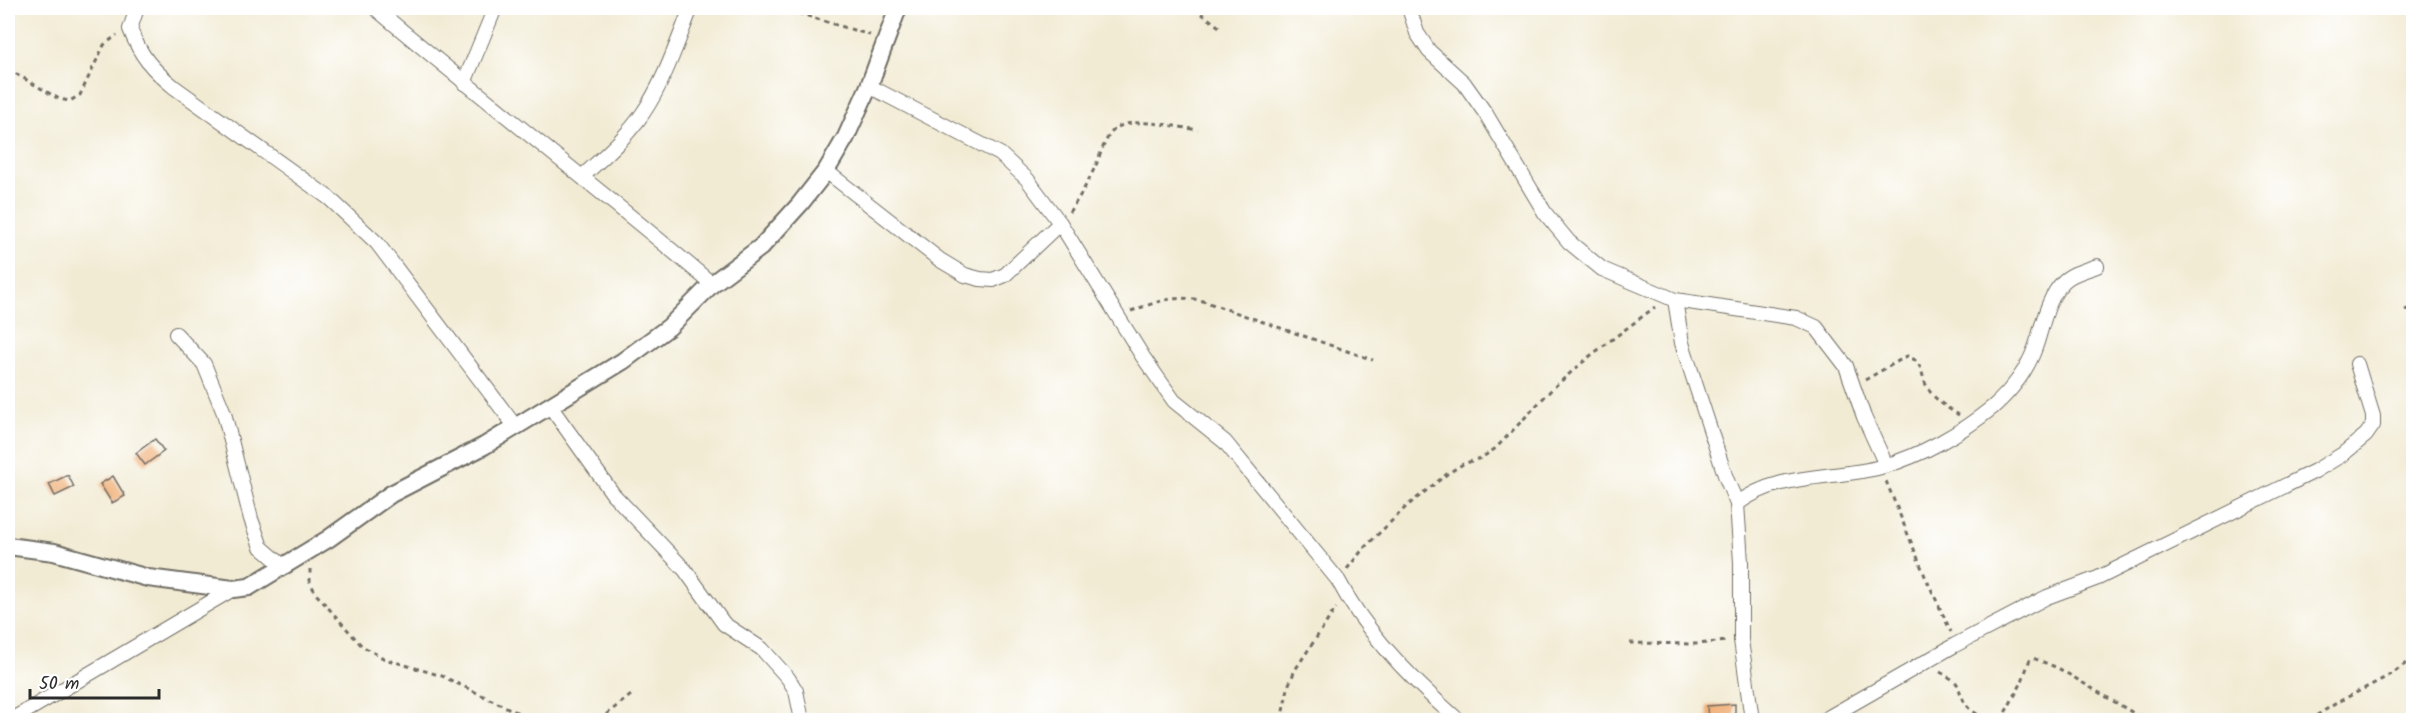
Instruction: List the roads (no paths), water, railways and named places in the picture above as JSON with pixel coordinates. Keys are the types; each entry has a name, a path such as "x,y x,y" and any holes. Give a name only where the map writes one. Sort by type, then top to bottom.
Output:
{"street":[{"path":"137,8 130,29 138,51 153,69 174,87 329,198 377,243 515,426"},
{"path":"375,8 712,284"},
{"path":"464,83 495,8"},
{"path":"582,177 627,134 643,113 656,91 691,8"},
{"path":"8,546 54,552 147,579 233,589 249,586 328,539 391,494 484,446 623,361 669,327 712,284 761,247 826,171 846,137 869,86 898,8"},
{"path":"1409,8 1417,33 1423,42 1435,57 1464,83 1486,114 1545,213 1569,242 1602,269 1672,299 1796,318 1816,327 1846,366 1883,466"},
{"path":"869,86 1000,154 1027,179 1060,223 1174,401 1225,442 1338,580 1375,635 1403,667 1458,720"},
{"path":"826,171 940,260 966,275 980,279 993,280 1005,275 1060,223"},
{"path":"1737,504 1753,492 1783,482 1883,466 1938,445 1993,406 2014,384 2027,366 2035,349 2044,316 2065,280 2097,266"},
{"path":"1672,299 1682,343 1726,478 1737,504 1741,562 1741,640 1752,720"},
{"path":"176,334 204,364 224,413 236,469 261,547 283,566"},
{"path":"1824,720 1955,645 2048,597 2098,578 2254,503 2343,454 2366,435 2373,425 2373,416 2357,364"},
{"path":"550,406 613,494 686,570 724,624 762,649 788,678 796,691 802,720"},
{"path":"11,720 233,589"}]}
